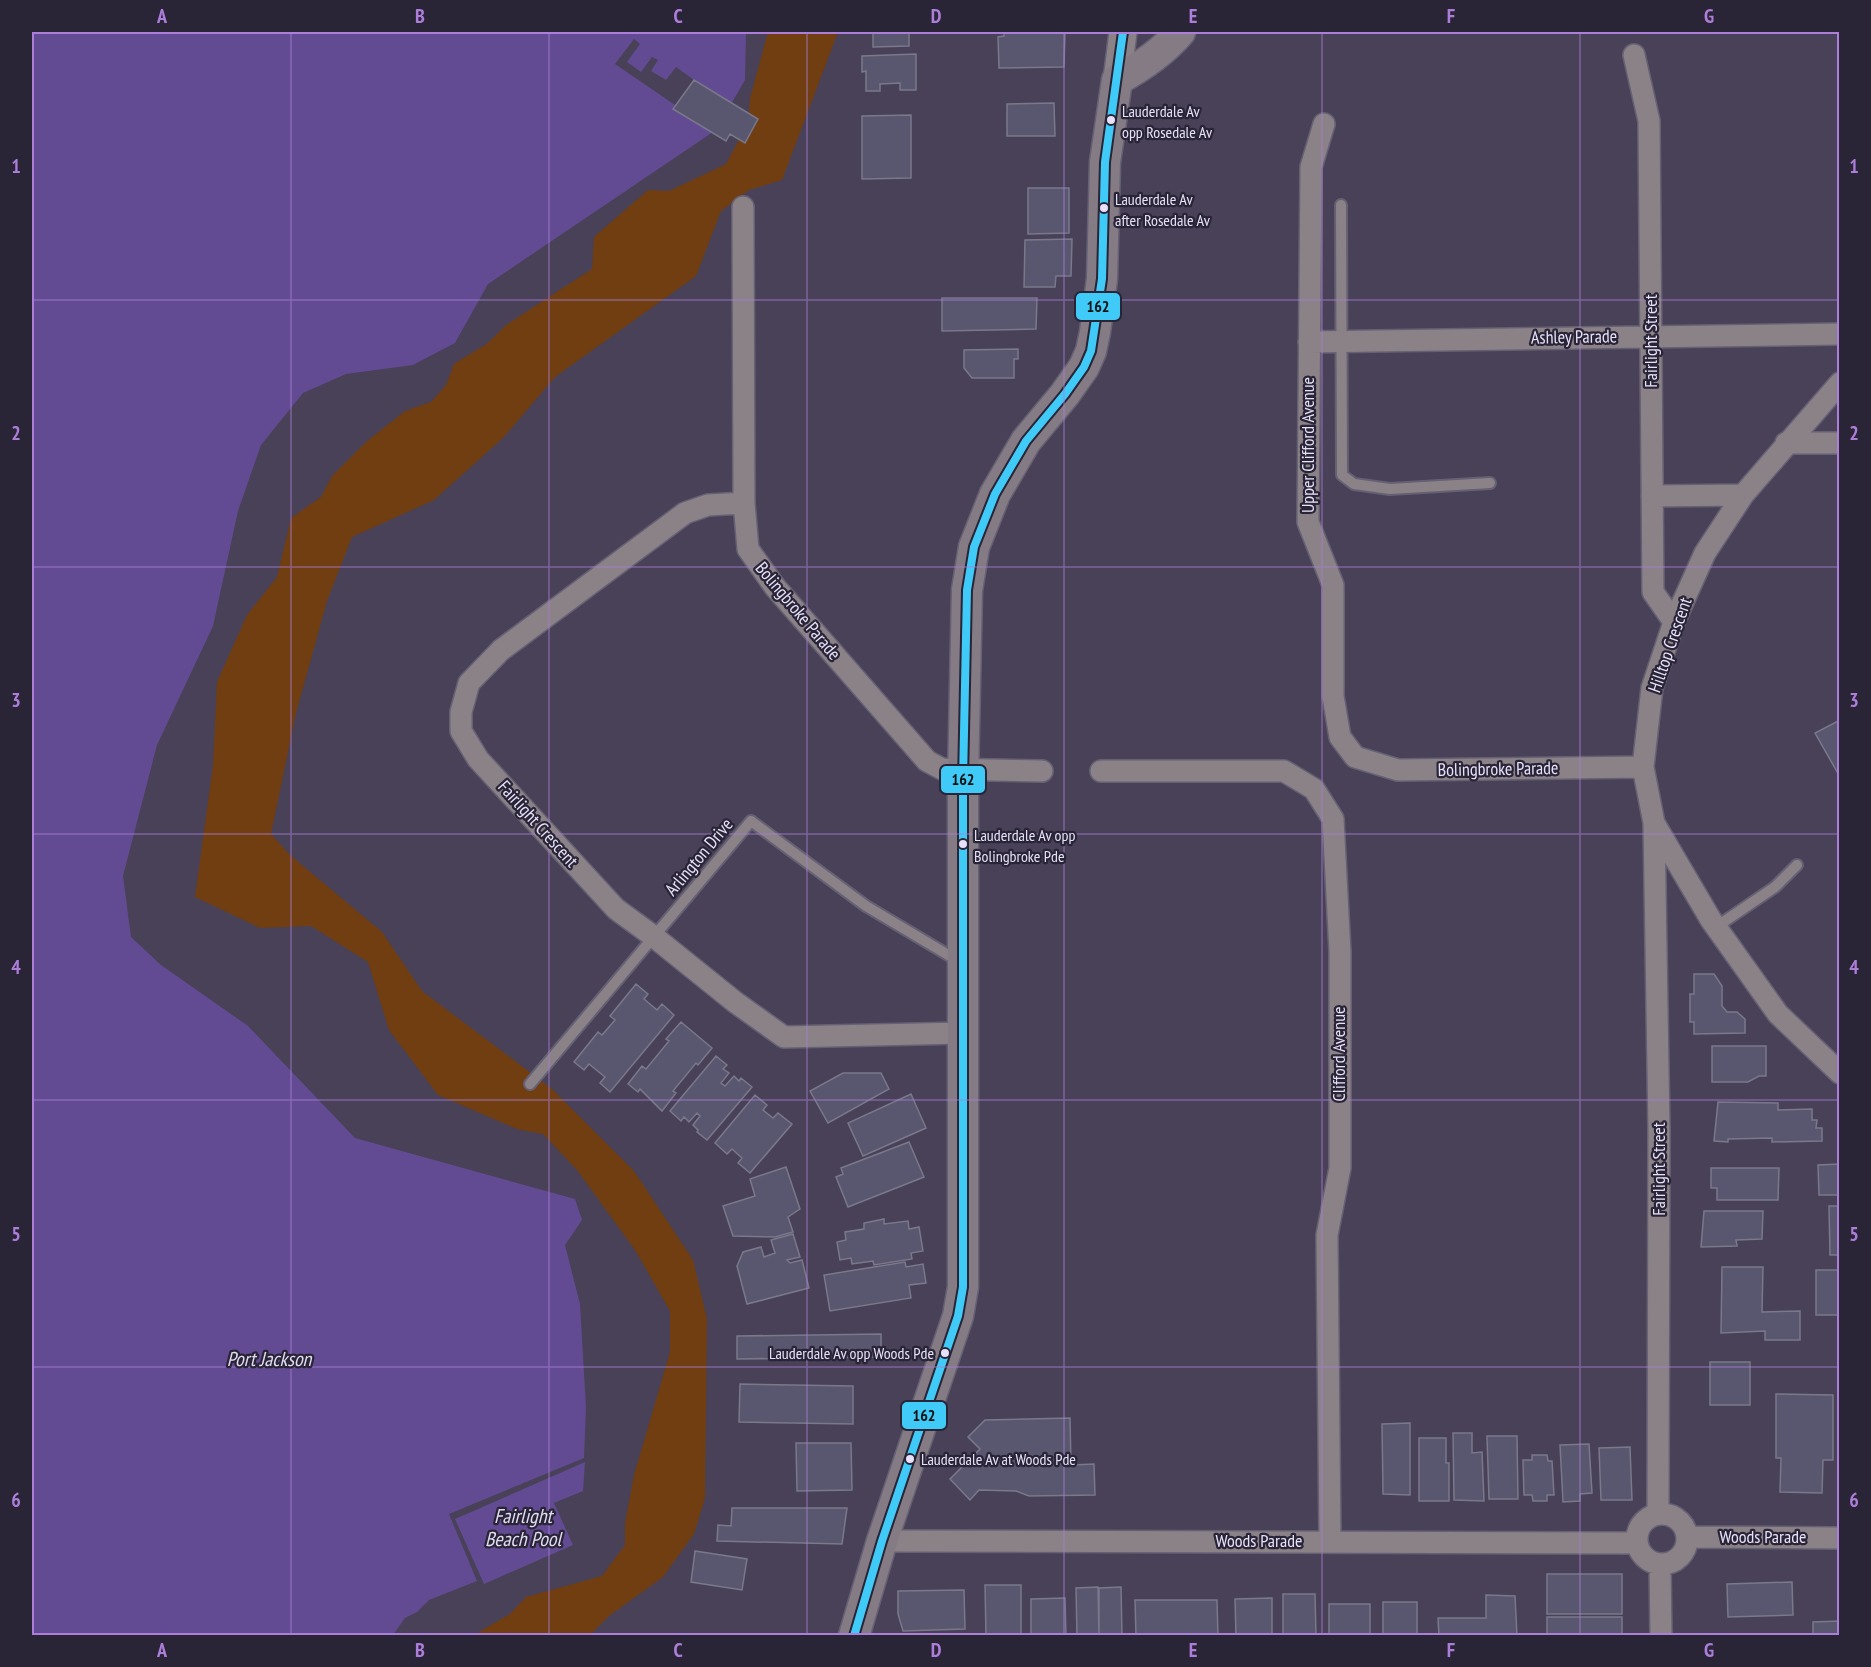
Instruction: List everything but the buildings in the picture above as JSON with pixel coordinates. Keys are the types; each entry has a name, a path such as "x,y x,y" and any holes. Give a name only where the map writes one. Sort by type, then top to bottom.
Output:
{"main road":[{"path":"854,1635 882,1541 958,1316 963,1287 965,613 974,547 984,519 1011,464 1026,441 1065,394 1091,351 1102,279 1105,162 1117,80 1145,64 1180,32"}],"street":[{"path":"1117,80 1123,32"},
{"name":"Fairlight Street","path":"1634,55 1649,121 1653,592 1674,622"},
{"name":"Upper Clifford Avenue","path":"1324,124 1311,167 1308,522 1333,585 1333,696 1340,737 1355,757"},
{"name":"Bolingbroke Parade","path":"743,207 744,503 748,549 775,587 927,761 942,769 1042,771"},
{"name":"Ashley Parade","path":"1309,342 1839,334"},
{"name":"Hilltop Crescent","path":"1839,383 1743,495 1705,553 1674,622 1652,688 1643,767 1654,823 1716,927 1778,1014 1839,1073"},
{"path":"1786,443 1839,443"},
{"path":"1652,496 1743,495"},
{"name":"Fairlight Crescent","path":"744,503 708,505 685,513 501,650 469,683 460,712 461,731 478,759 616,909 783,1037 963,1033"},
{"name":"Bolingbroke Parade","path":"1355,757 1398,770 1643,767"},
{"name":"Clifford Avenue","path":"1101,771 1284,771 1314,789 1333,819 1340,952 1340,1168 1326,1235 1330,1541"},
{"name":"Fairlight Street","path":"1654,823 1659,1130 1658,1514"},
{"path":"1658,1514 1673,1516 1680,1521 1687,1537 1686,1545 1677,1560 1669,1564 1660,1565 1644,1558 1636,1543 1643,1521 1658,1514"},
{"name":"Woods Parade","path":"1687,1537 1839,1538"},
{"name":"Woods Parade","path":"882,1541 1636,1543"},
{"path":"1660,1565 1661,1635"}],"lane":[{"path":"1341,206 1342,475 1354,484 1390,489 1490,483"},
{"name":"Arlington Drive","path":"530,1084 751,820 866,906 963,964"},
{"path":"1716,927 1775,887 1797,865"}],"shaded area":[{"path":"768,32 838,32 782,180 749,190 721,211 696,276 555,377 503,438 434,500 352,537 327,601 296,713 271,834 290,855 382,932 422,991 552,1089 634,1171 693,1260 707,1319 705,1498 694,1534 663,1577 609,1616 590,1635 478,1635 479,1632 510,1614 526,1597 602,1576 625,1545 625,1523 634,1475 670,1352 670,1311 635,1250 577,1170 543,1134 517,1129 438,1095 389,1030 368,962 311,926 260,928 195,897 213,765 217,682 247,615 277,577 291,518 321,497 332,476 366,442 405,411 431,402 446,385 454,364 488,343 506,325 592,269 594,237 648,190 669,191 726,164 748,123 750,98"}],"water":[{"name":"Port Jackson","path":"32,32 746,32 745,80 716,130 488,284 455,343 413,365 346,374 303,393 261,445 238,511 213,626 157,745 123,876 131,937 161,965 248,1026 355,1138 575,1199 582,1220 565,1245 580,1304 586,1407 584,1458 449,1514 477,1581 429,1600 417,1612 405,1618 393,1635 32,1636"},
{"name":"Fairlight Beach Pool","path":"585,1462 583,1491 554,1503 573,1545 484,1584 455,1519"}],"pier":[{"path":"634,39 640,44 627,62 641,72 652,57 658,60 651,71 666,80 676,67 694,80 675,105 615,64"}],"transit line":[{"name":"162","path":"854,1636 882,1541 958,1316 963,1287 963,780 967,590 974,547 995,494 1026,441 1065,394 1084,367 1091,351 1102,279 1105,162 1123,32"}],"place":[{"name":"Lauderdale Av opp Rosedale Av","path":"1111,120"},
{"name":"Lauderdale Av after Rosedale Av","path":"1104,208"},
{"name":"Lauderdale Av opp Bolingbroke Pde","path":"963,844"},
{"name":"Lauderdale Av opp Woods Pde","path":"945,1353"},
{"name":"Lauderdale Av at Woods Pde","path":"910,1459"}]}
